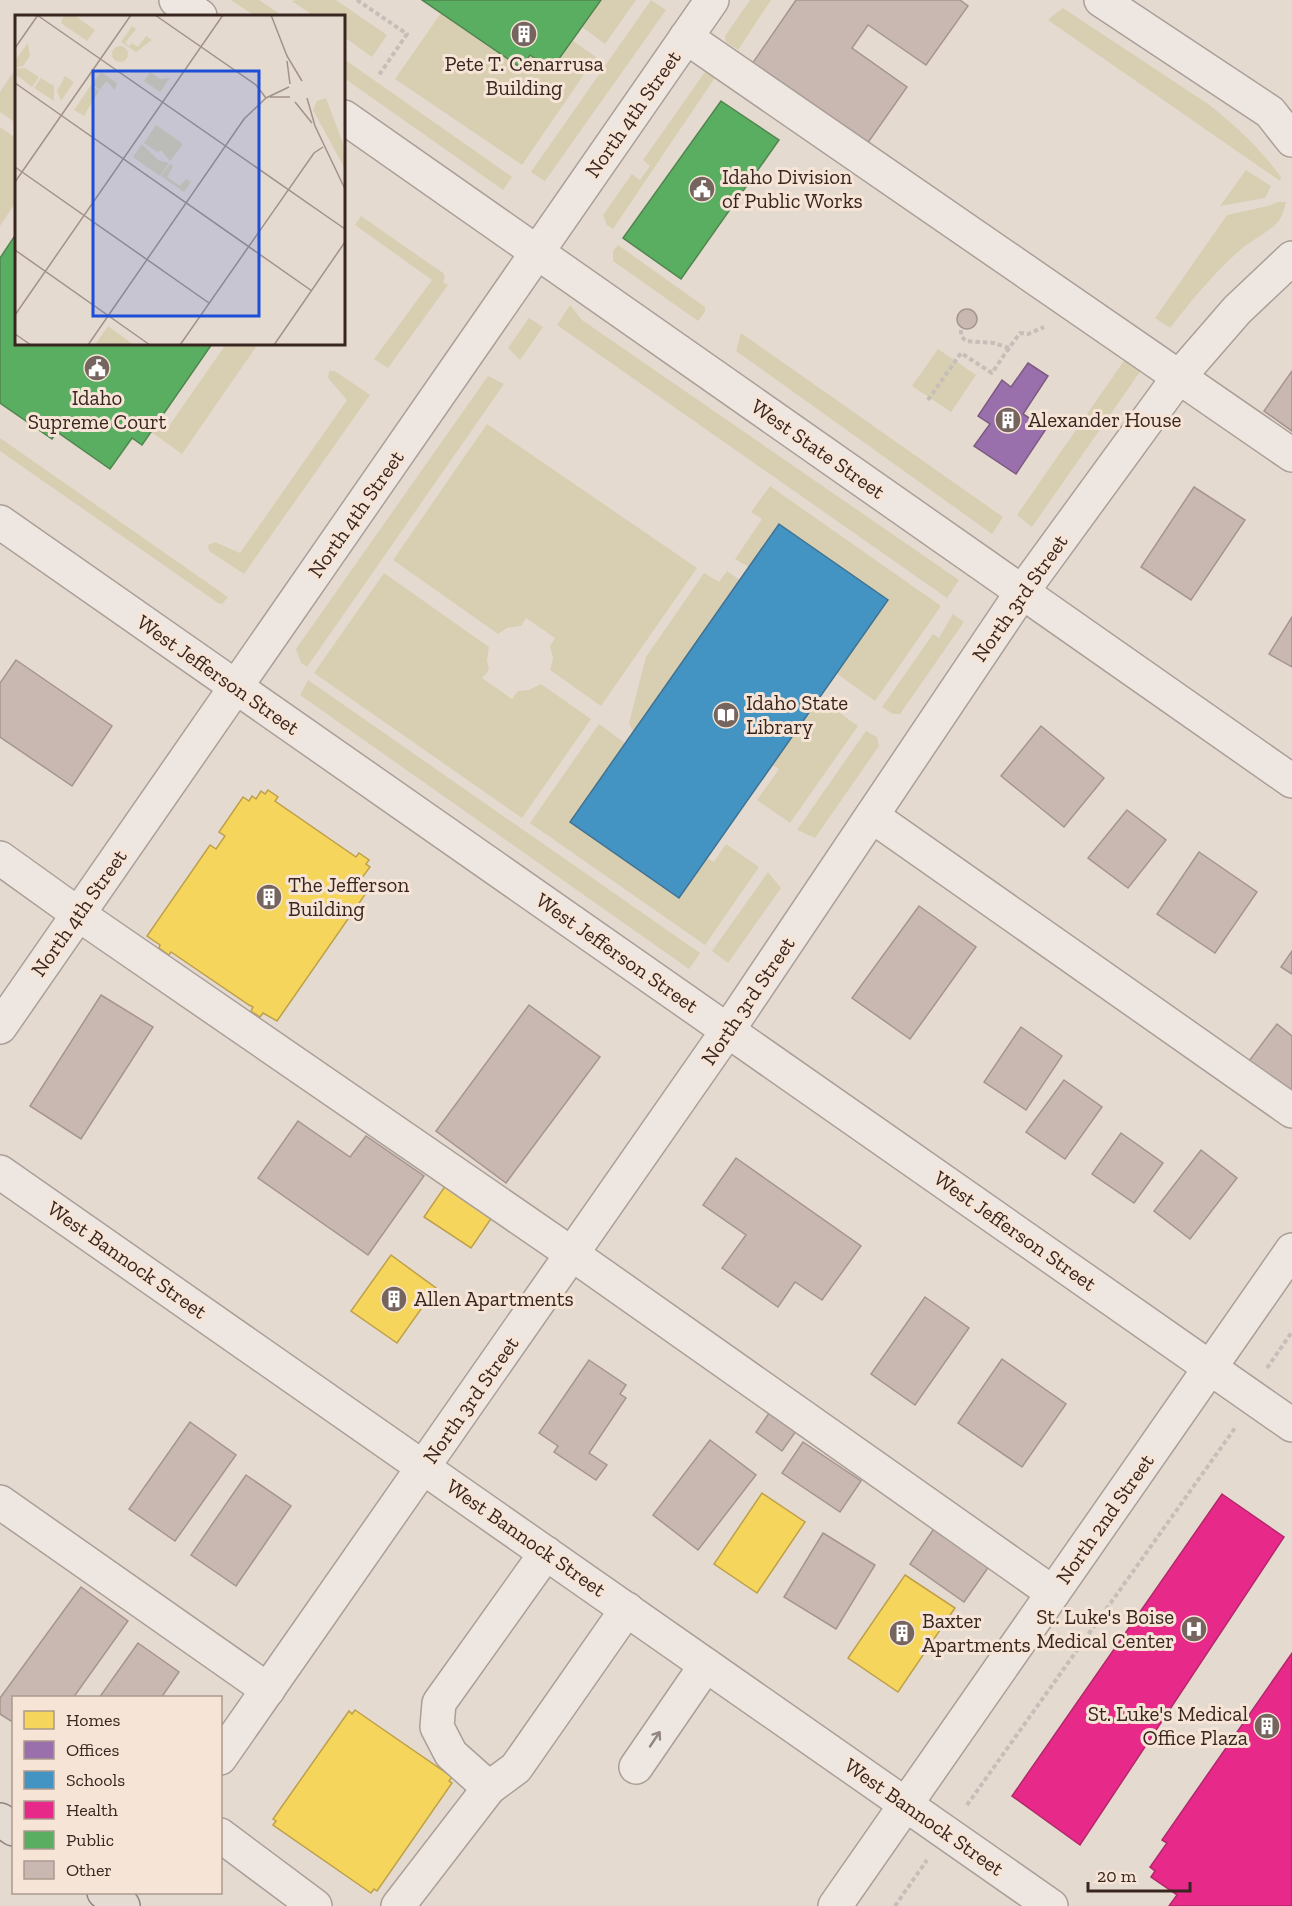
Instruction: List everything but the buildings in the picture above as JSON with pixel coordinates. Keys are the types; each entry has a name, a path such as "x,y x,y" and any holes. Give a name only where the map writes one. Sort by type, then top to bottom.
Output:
{"street":[{"path":"176,0 198,15"},
{"name":"North 4th Street","path":"0,1027 712,0"},
{"path":"1101,0 1270,112 1292,140"},
{"path":"686,38 1292,456"},
{"name":"West State Street","path":"345,118 1292,781"},
{"name":"North 3rd Street","path":"222,1755 728,1030 1022,592 1178,378 1237,310 1292,258"},
{"name":"West Jefferson Street","path":"0,522 1292,1425"},
{"path":"872,816 1292,1111"},
{"path":"0,858 572,1254 1053,1593"},
{"name":"West Bannock Street","path":"0,1172 1051,1906"},
{"name":"North 2nd Street","path":"835,1906 1292,1250"},
{"path":"0,1502 268,1690"},
{"path":"489,1788 451,1754 437,1727 439,1703 546,1553"},
{"path":"398,1906 489,1788 516,1768 627,1609"},
{"path":"636,1767 706,1665"},
{"path":"222,1836 315,1906"}],"path":[{"path":"357,0 407,34 379,75"},
{"path":"928,400 961,353 992,373 1020,333 1028,334 1080,310"},
{"path":"961,330 961,336 966,340 994,343 1009,348"},
{"path":"1262,1375 1292,1332"},
{"path":"965,1808 1235,1427"},
{"path":"895,1906 927,1860"}],"shaded area":[{"path":"231,0 259,0 282,15 254,15"},
{"path":"336,0 387,35 372,57 345,38 345,15 313,15 292,1"},
{"path":"601,0 636,0 605,44 582,27"},
{"path":"651,0 666,10 545,181 531,172"},
{"path":"750,0 771,0 738,50 726,42 725,36"},
{"path":"1063,8 1208,104 1256,147 1281,177 1280,181 1048,20"},
{"path":"441,13 520,68 530,55 551,70 572,40 596,57 522,165 395,79"},
{"path":"345,60 512,177 503,190 345,79"},
{"path":"15,70 15,122 0,112 0,92"},
{"path":"705,72 716,76 613,229 607,225 603,215 632,174 640,180 650,166 643,160"},
{"path":"0,127 15,137 15,204 0,226"},
{"path":"1246,170 1271,186 1265,198 1220,206"},
{"path":"1286,202 1279,221 1229,260 1170,328 1155,318 1227,215"},
{"path":"361,216 443,273 445,277 443,282 448,285 388,368 374,359 432,280 355,225"},
{"path":"618,245 705,307 705,312 698,321 613,261 613,251"},
{"path":"570,305 582,320 959,580 947,598 557,325"},
{"path":"529,318 543,327 520,360 508,348"},
{"path":"741,333 1003,517 992,534 736,351"},
{"path":"225,345 257,345 182,454 151,432 159,420 169,426"},
{"path":"938,349 976,375 951,412 912,386"},
{"path":"1128,355 1144,366 1032,527 1017,515"},
{"path":"329,371 335,371 370,395 244,574 209,551 208,545 215,542 240,553 347,400 328,378"},
{"path":"488,376 504,384 307,667 301,663 296,649"},
{"path":"487,424 697,568 601,706 550,670 553,658 550,646 555,638 526,618 521,626 507,628 498,634 393,560"},
{"path":"0,438 228,597 222,604 218,603 0,451"},
{"path":"770,486 941,606 875,701 836,673 888,599 779,524 749,567 735,559 762,519 751,512"},
{"path":"727,571 740,580 633,731 629,723 646,657 704,573 719,582"},
{"path":"384,573 489,647 487,660 489,670 482,678 512,699 518,691 529,690 541,684 591,719 522,818 314,673"},
{"path":"953,614 964,622 900,714 893,714 882,707 933,634 939,638"},
{"path":"308,680 700,953 689,969 300,695"},
{"path":"819,698 858,726 790,823 757,800 779,769 772,765"},
{"path":"599,724 625,743 570,822 707,858 714,862 726,844 759,867 705,945 530,823"},
{"path":"866,731 877,737 879,746 815,838 797,830"},
{"path":"768,872 781,888 728,963 712,951"}],"place":[{"name":"Pete T. Cenarrusa Building","path":"524,34"},
{"name":"Idaho Division of Public Works","path":"702,189"},
{"name":"Idaho Supreme Court","path":"97,368"},
{"name":"Alexander House","path":"1008,420"},
{"name":"Idaho State Library","path":"726,715"},
{"name":"The Jefferson Building","path":"269,897"},
{"name":"Allen Apartments","path":"394,1299"},
{"name":"St. Luke's Boise Medical Center","path":"1194,1629"},
{"name":"Baxter Apartments","path":"902,1633"},
{"name":"St. Luke's Medical Office Plaza","path":"1267,1726"}]}
